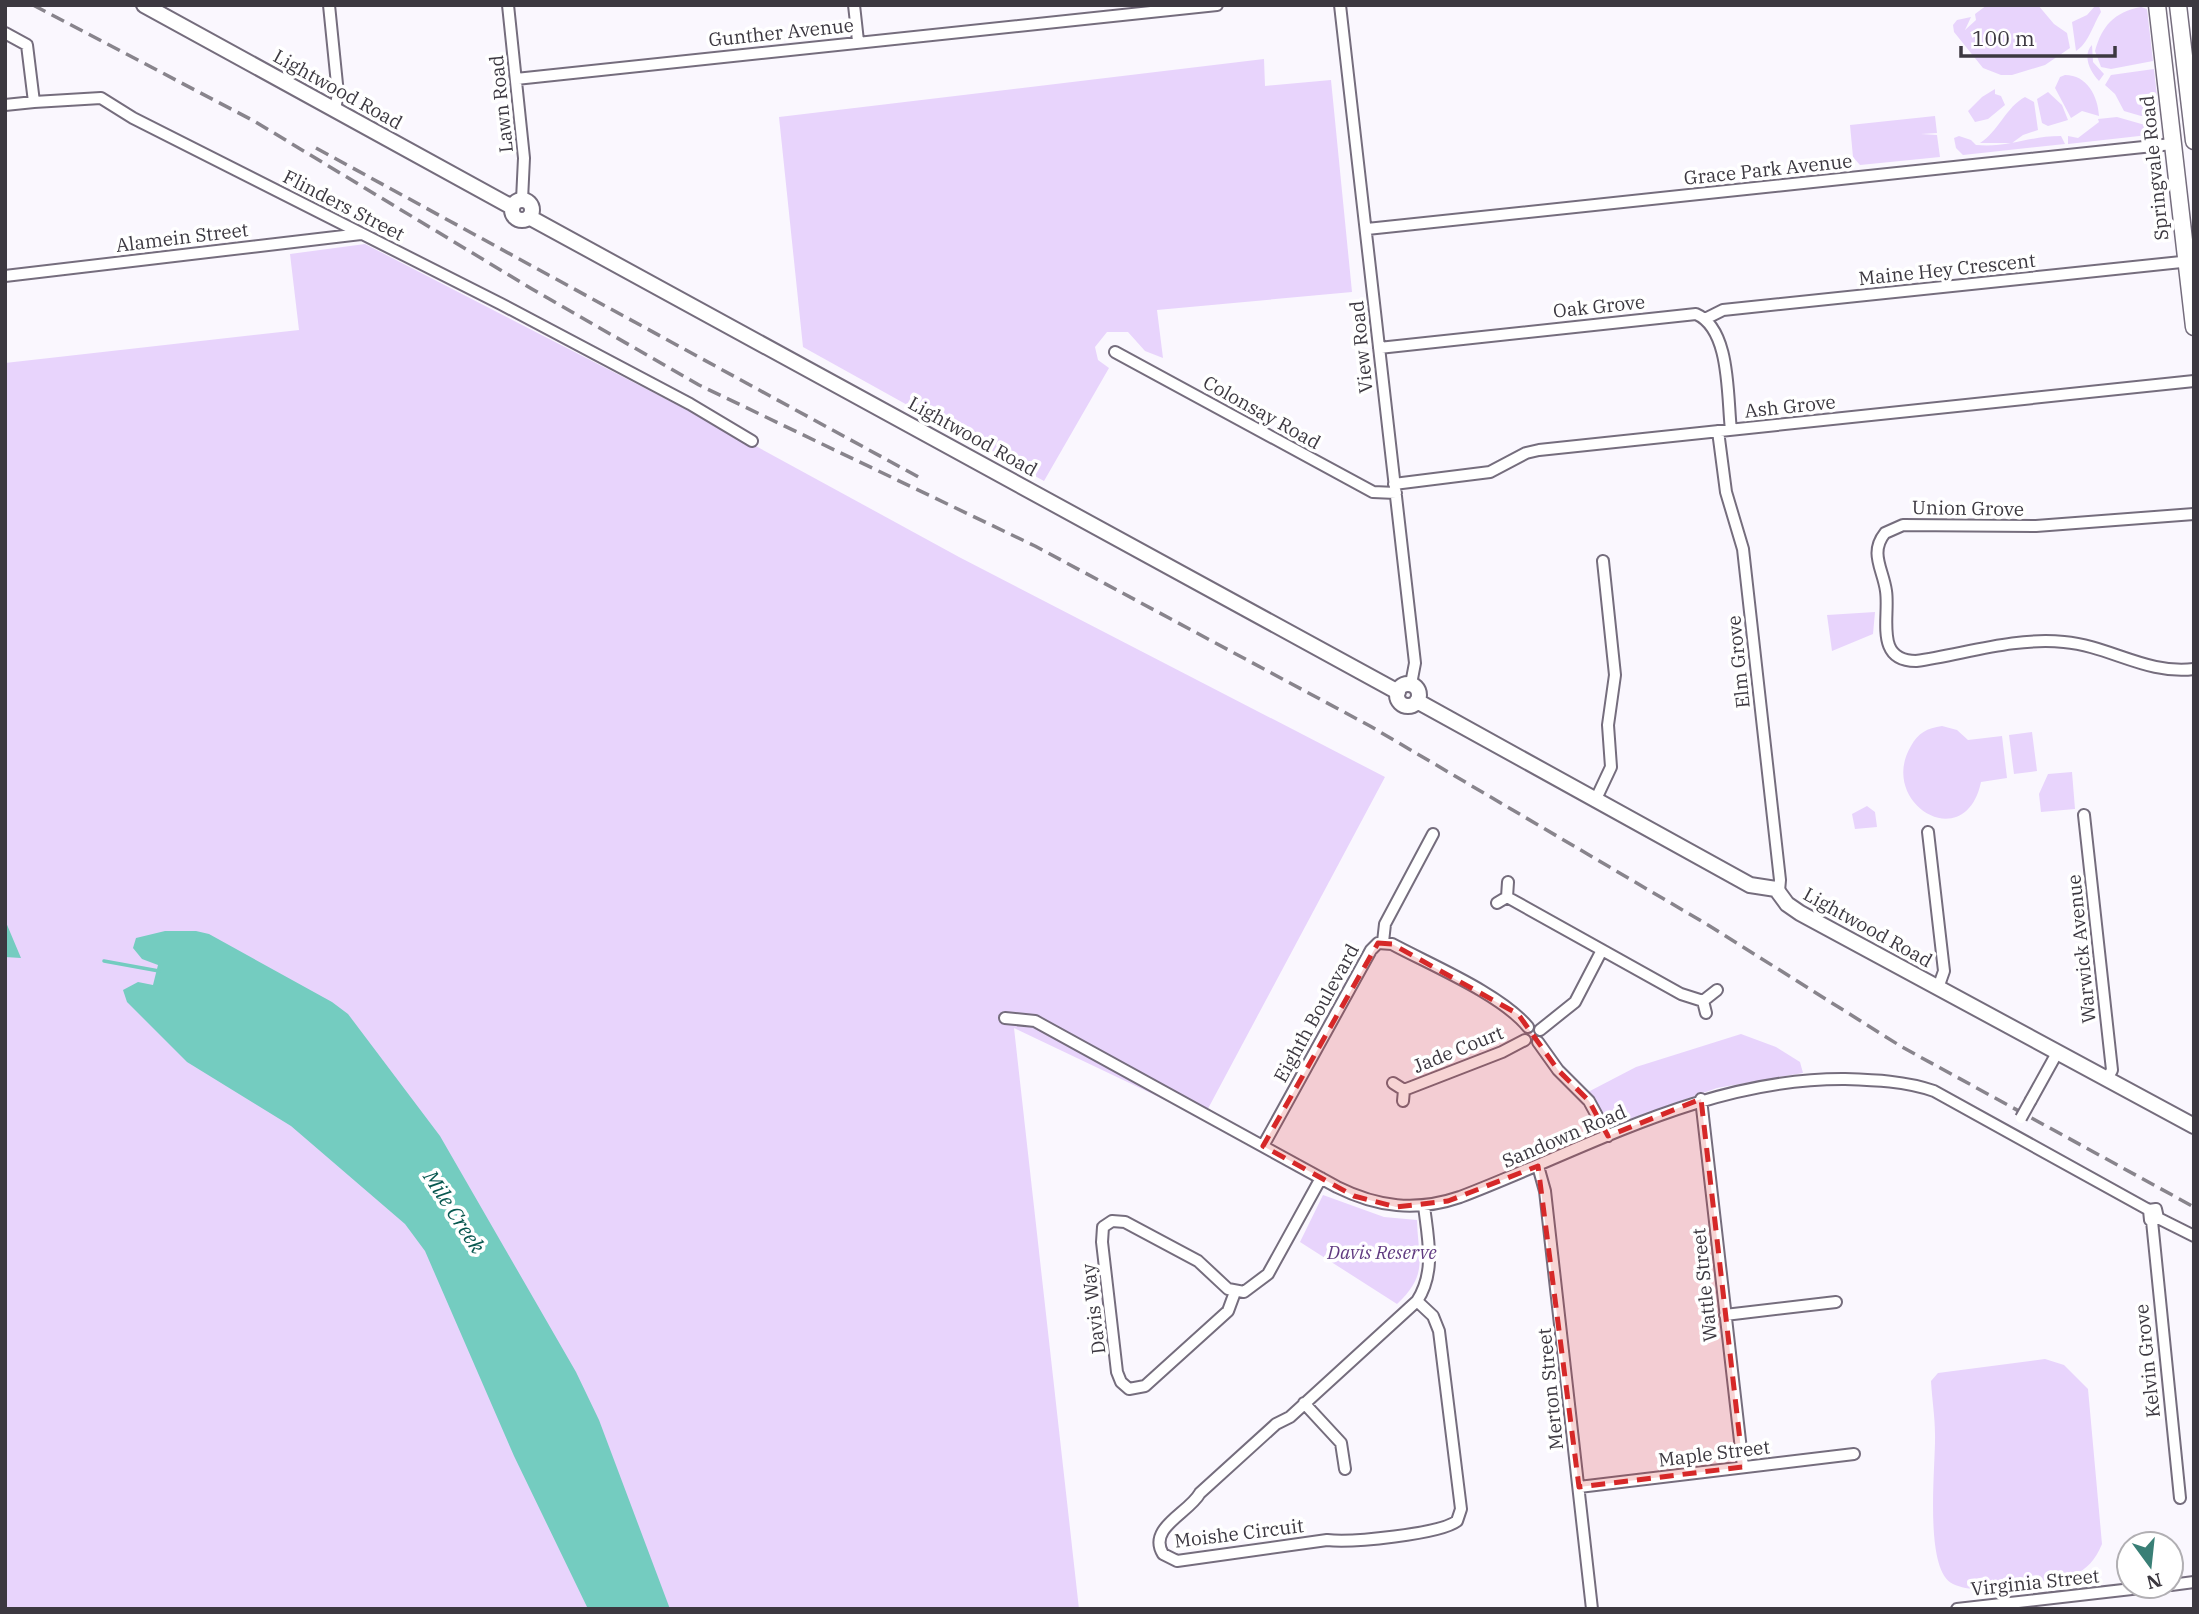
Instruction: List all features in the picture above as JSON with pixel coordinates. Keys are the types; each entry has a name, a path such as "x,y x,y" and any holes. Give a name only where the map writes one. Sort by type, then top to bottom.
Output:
{"highway":[{"name":"Springvale Road","path":"2157,5 2172,144 2190,261 2194,327"},
{"path":"2178,5 2194,141"},
{"path":"2165,78 2186,76"}],"main road":[{"name":"Lightwood Road","path":"144,5 517,203 530,204 529,216 1398,692"},
{"path":"1411,684 1419,691 1417,701 1411,706 1404,705 1398,699 1398,692 1403,685 1411,684"},
{"name":"Lightwood Road","path":"1417,701 1595,802 1750,885 1779,891 1787,904 1801,913 2194,1126"}],"street":[{"path":"329,5 338,94 335,108"},
{"name":"Lawn Road","path":"508,5 524,158 517,203"},
{"path":"854,5 858,41"},
{"name":"Gunther Avenue","path":"516,79 1217,5"},
{"name":"View Road","path":"1340,5 1415,663 1411,684"},
{"path":"5,33 27,45 34,102"},
{"name":"Flinders Street","path":"5,105 101,98 133,118 703,412 752,441"},
{"name":"Grace Park Avenue","path":"1367,229 2172,144"},
{"name":"Alamein Street","path":"5,276 362,234"},
{"name":"Maine Hey Crescent","path":"1705,319 1723,310 2190,261"},
{"name":"Oak Grove","path":"1379,348 1690,314 1705,319"},
{"path":"1705,319 1717,331 1721,345 1731,430"},
{"name":"Colonsay Road","path":"1115,352 1373,492 1395,488"},
{"name":"Ash Grove","path":"1395,488 1490,472 1532,451 2194,382"},
{"name":"Elm Grove","path":"1718,431 1726,492 1742,542 1779,867 1779,891"},
{"name":"Union Grove","path":"2194,514 2036,526 1903,525 1885,533 1877,552 1886,594 1885,634 1890,649 1900,658 1916,661 2017,643 2053,641 2089,646 2162,671 2194,669"},
{"path":"1595,802 1611,767 1608,725 1615,675 1603,561"},
{"name":"Warwick Avenue","path":"2084,815 2112,1070 2107,1079"},
{"path":"1928,832 1944,971 1938,988"},
{"path":"1383,942 1386,921 1433,834"},
{"path":"1508,882 1502,900 1602,950 1705,1007 1717,990"},
{"name":"Eighth Boulevard","path":"1263,1146 1371,950 1383,942 1512,1010 1528,1027"},
{"path":"1602,950 1574,1002 1539,1036 1530,1044 1525,1040 1524,1031 1528,1027 1539,1036 1558,1070 1589,1101 1608,1136"},
{"name":"Sandown Road","path":"1005,1018 1035,1021 1321,1178 1371,1202 1396,1207 1424,1206 1460,1198 1701,1099 1783,1082 1827,1079 1899,1083 1934,1091 2013,1134 2153,1217 2194,1236"},
{"name":"Jade Court","path":"1393,1083 1403,1095 1525,1040"},
{"path":"2013,1134 2057,1053"},
{"name":"Wattle Street","path":"1701,1099 1743,1467"},
{"name":"Merton Street","path":"1538,1166 1545,1191 1592,1609"},
{"path":"1235,1292 1250,1289 1268,1274 1321,1178"},
{"name":"Moishe Circuit","path":"1417,1301 1433,1316 1439,1331 1461,1509 1457,1521 1449,1526 1419,1530 1408,1535 1344,1542 1328,1540 1177,1561 1163,1554 1159,1545 1162,1531 1276,1424 1290,1417 1417,1301 1425,1288 1430,1268 1424,1206"},
{"name":"Kelvin Grove","path":"2153,1217 2180,1498"},
{"name":"Davis Way","path":"1112,1221 1125,1222 1198,1261 1235,1292 1225,1314 1144,1386 1129,1389 1121,1382 1117,1372 1102,1242 1103,1227 1112,1221"},
{"path":"1725,1315 1836,1302"},
{"path":"1304,1403 1340,1443 1345,1469"},
{"name":"Maple Street","path":"1578,1487 1854,1454"},
{"name":"Virginia Street","path":"1957,1609 2039,1604 2115,1593"}],"highlighted area":[{"path":"1378,943 1392,944 1518,1014 1558,1070 1589,1101 1608,1136 1701,1099 1743,1467 1579,1487 1538,1166 1448,1201 1396,1207 1354,1196 1263,1146"}],"green space":[{"path":"1987,5 2038,5 2054,24 2067,33 2070,48 2045,65 2012,75 2001,75 1983,68 1954,32 1953,25 1957,20 1971,17 1965,30 1976,20 1975,14"},
{"path":"2095,6 2099,6 2101,12 2087,39 2076,51 2072,22 2087,15"},
{"path":"2141,7 2147,9 2153,61 2111,69 2101,67 2095,51 2101,34 2110,22 2123,12"},
{"path":"2092,45 2093,62 2104,74 2099,81 2087,58"},
{"path":"1264,59 1265,86 1331,80 1352,292 1157,310 1163,358 1145,351 1128,332 1107,332 1095,347 1098,360 1109,368 1044,481 803,347 779,117"},
{"path":"2154,69 2159,115 2141,116 2124,111 2115,94 2105,85 2111,75"},
{"path":"2065,75 2079,79 2090,88 2099,116 2082,111 2071,118 2055,88 2060,77"},
{"path":"1995,89 1995,94 2001,96 2005,105 1988,119 1975,122 1968,111"},
{"path":"2048,92 2062,105 2068,120 2048,126 2042,123 2037,99"},
{"path":"2025,97 2034,102 2038,130 2023,135 2012,143 1980,143 1992,133 2012,107"},
{"path":"1935,116 1937,133 1921,134 1937,135 1940,157 1860,165 1853,157 1850,125"},
{"path":"2117,117 2145,125 2148,135 2068,144 2068,136 2078,138 2099,122 2098,119"},
{"path":"1959,136 1976,145 1999,145 2061,136 2065,144 1963,155 1956,148 1954,138"},
{"path":"365,244 732,433 959,557 1385,777 1203,1118 1014,1028 1079,1609 5,1609 5,363 299,330 290,254"},
{"path":"1875,612 1873,634 1832,651 1827,615"},
{"path":"1942,726 1957,730 1968,740 2002,736 2007,778 1981,782 1972,804 1959,816 1943,819 1927,814 1914,802 1905,786 1904,767 1911,746 1920,734"},
{"path":"2032,732 2037,771 2014,774 2009,735"},
{"path":"2072,772 2075,809 2041,812 2039,794 2048,774"},
{"path":"1867,806 1875,812 1877,827 1855,829 1852,814"},
{"path":"1741,1034 1776,1047 1800,1062 1803,1073 1717,1088 1616,1124 1602,1115 1588,1092 1636,1067"},
{"name":"Davis Reserve","path":"1323,1195 1384,1217 1417,1220 1420,1256 1418,1275 1397,1304 1300,1242"},
{"path":"2045,1359 2064,1365 2088,1389 2102,1544 2090,1564 2066,1577 1982,1589 1953,1584 1944,1575 1934,1538 1935,1428 1931,1381 1938,1373"}],"water":[{"path":"5,920 21,958 5,957"},
{"path":"165,931 196,931 209,934 332,1002 348,1014 440,1136 576,1372 599,1420 670,1609 588,1609 514,1456 425,1251 405,1224 291,1126 187,1062 127,1002 123,990 138,982 153,985 158,965 142,959 133,948 136,938"}],"waterway":[{"name":"Mile Creek","path":"104,961 159,971"}],"railway":[{"path":"33,5 254,121 532,289 699,385 1035,546 1370,726 1708,925 1902,1047 2194,1207"},
{"path":"316,148 924,480"}]}
